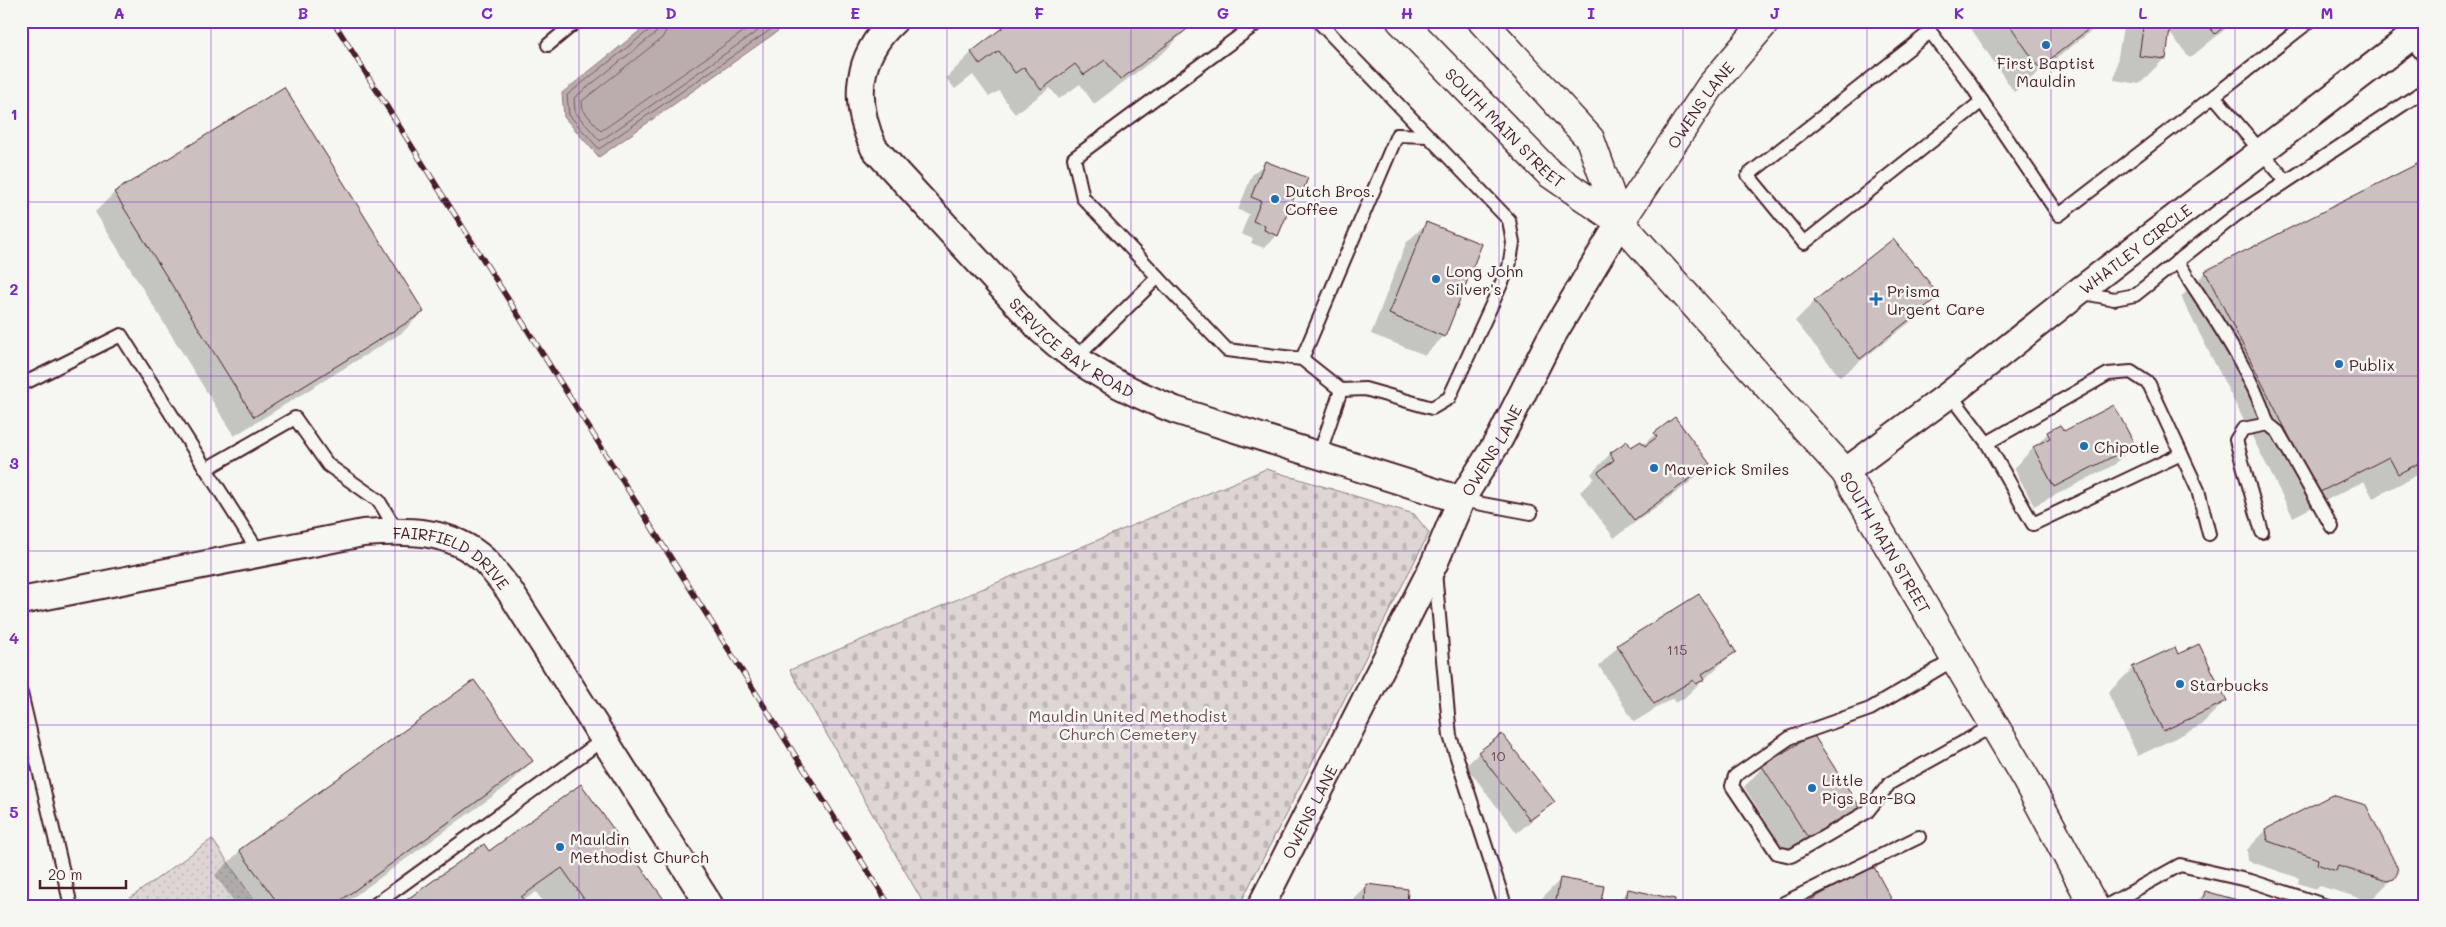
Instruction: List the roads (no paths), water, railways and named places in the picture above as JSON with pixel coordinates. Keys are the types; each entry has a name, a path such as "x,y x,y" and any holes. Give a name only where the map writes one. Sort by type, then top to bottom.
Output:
{"main road":[{"name":"SOUTH MAIN STREET","path":"1401,21 1549,172 1620,222 1845,472 2027,781 2094,906"},
{"name":"SOUTH MAIN STREET","path":"1482,21 1590,140 1620,222"},
{"name":"OWENS LANE","path":"1620,222 1710,87 1766,21"}],"street":[{"name":"SERVICE BAY ROAD","path":"894,21 875,44 863,72 859,99 863,126 874,148 1042,331 1096,374 1133,394 1176,410 1461,500"},
{"name":"WHATLEY CIRCLE","path":"1845,472 1950,394 2078,292 2261,151 2419,40"},
{"name":"OWENS LANE","path":"1261,906 1434,564 1461,500 1500,438 1549,341 1620,222"},
{"name":"FAIRFIELD DRIVE","path":"21,602 363,533 419,532 441,536 458,542 485,561 509,590 710,906"}],"lane":[{"path":"548,45 577,21"},
{"path":"1260,21 1074,158 1083,198 1227,350 1302,359 1341,390 1365,389 1432,408 1449,398 1509,267 1512,243 1509,220 1318,21"},
{"path":"1982,101 1804,243 1748,175 1926,26 1982,101 2059,215 2310,21"},
{"path":"2078,292 2114,299 2135,294 2236,215 2425,90"},
{"path":"2214,96 2286,182"},
{"path":"1302,359 1397,135 1428,136"},
{"path":"2177,262 2235,352 2258,392 2268,424 2278,432 2332,528"},
{"path":"1074,358 1158,277"},
{"path":"21,385 121,335 260,554"},
{"path":"1987,443 2108,374 2131,372 2149,384 2198,490 2209,534"},
{"path":"1319,455 1341,390"},
{"path":"1950,394 1987,443 2033,524 2182,454"},
{"path":"206,469 295,418 328,465 379,502 397,531"},
{"path":"2262,532 2236,440 2243,429 2268,424"},
{"path":"1461,500 1531,513"},
{"path":"1434,564 1450,736 1503,898 1502,906"},
{"path":"1955,658 1870,709 1790,737 1735,776 1732,786 1777,852 1791,856 1867,812 1890,783 1994,724"},
{"path":"21,693 71,906"},
{"path":"373,906 604,739"},
{"path":"1785,906 1784,903 1919,837"},
{"path":"2106,906 2180,865 2251,881 2327,906"}],"water":[{"path":"652,21 792,21 599,157 564,117 562,93"}],"railway":[{"path":"333,21 890,906"}],"place":[{"name":"First Baptist Mauldin","path":"2046,45"},
{"name":"Dutch Bros. Coffee","path":"1275,199"},
{"name":"Long John Silver's","path":"1436,279"},
{"name":"Prisma Urgent Care","path":"1876,299"},
{"name":"Publix","path":"2339,364"},
{"name":"Chipotle","path":"2084,446"},
{"name":"Maverick Smiles","path":"1654,468"},
{"name":"Starbucks","path":"2180,684"},
{"name":"Little Pigs Bar-BQ","path":"1812,788"},
{"name":"Mauldin Methodist Church","path":"560,847"}],"park label":[{"name":"Mauldin United Methodist Church Cemetery","path":"1128,724"}]}
